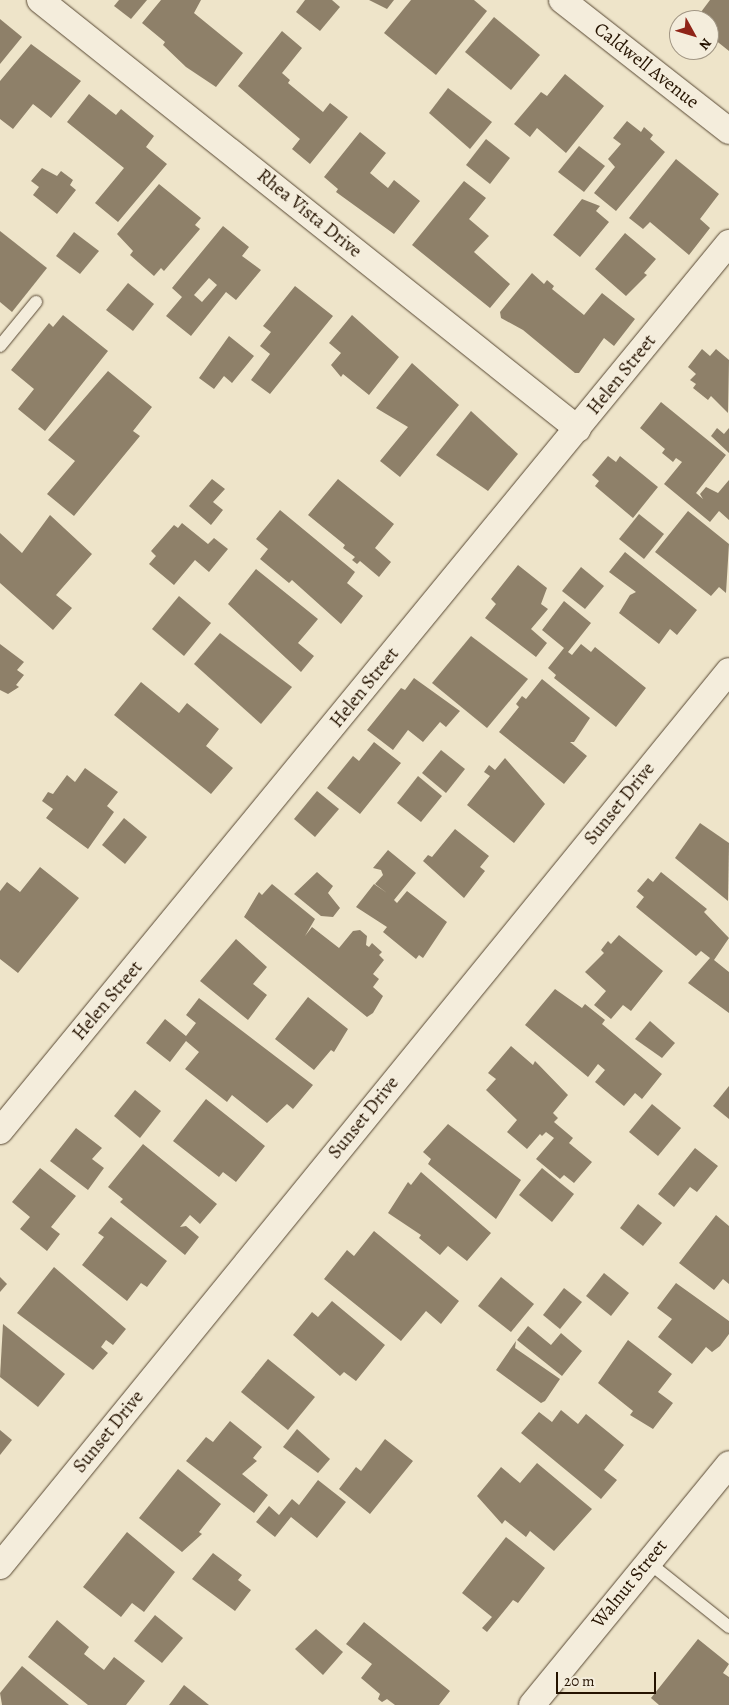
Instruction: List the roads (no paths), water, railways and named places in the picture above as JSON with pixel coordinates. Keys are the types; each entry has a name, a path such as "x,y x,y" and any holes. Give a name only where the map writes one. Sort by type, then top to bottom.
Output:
{"street":[{"name":"Rhea Vista Drive","path":"40,0 578,428"},
{"name":"Caldwell Avenue","path":"562,0 729,131"},
{"name":"Helen Street","path":"0,1132 729,243"},
{"name":"Sunset Drive","path":"0,1566 729,671"},
{"name":"Walnut Street","path":"532,1705 729,1464"}],"lane":[{"path":"0,346 36,302"},
{"path":"648,1562 729,1627"}]}
